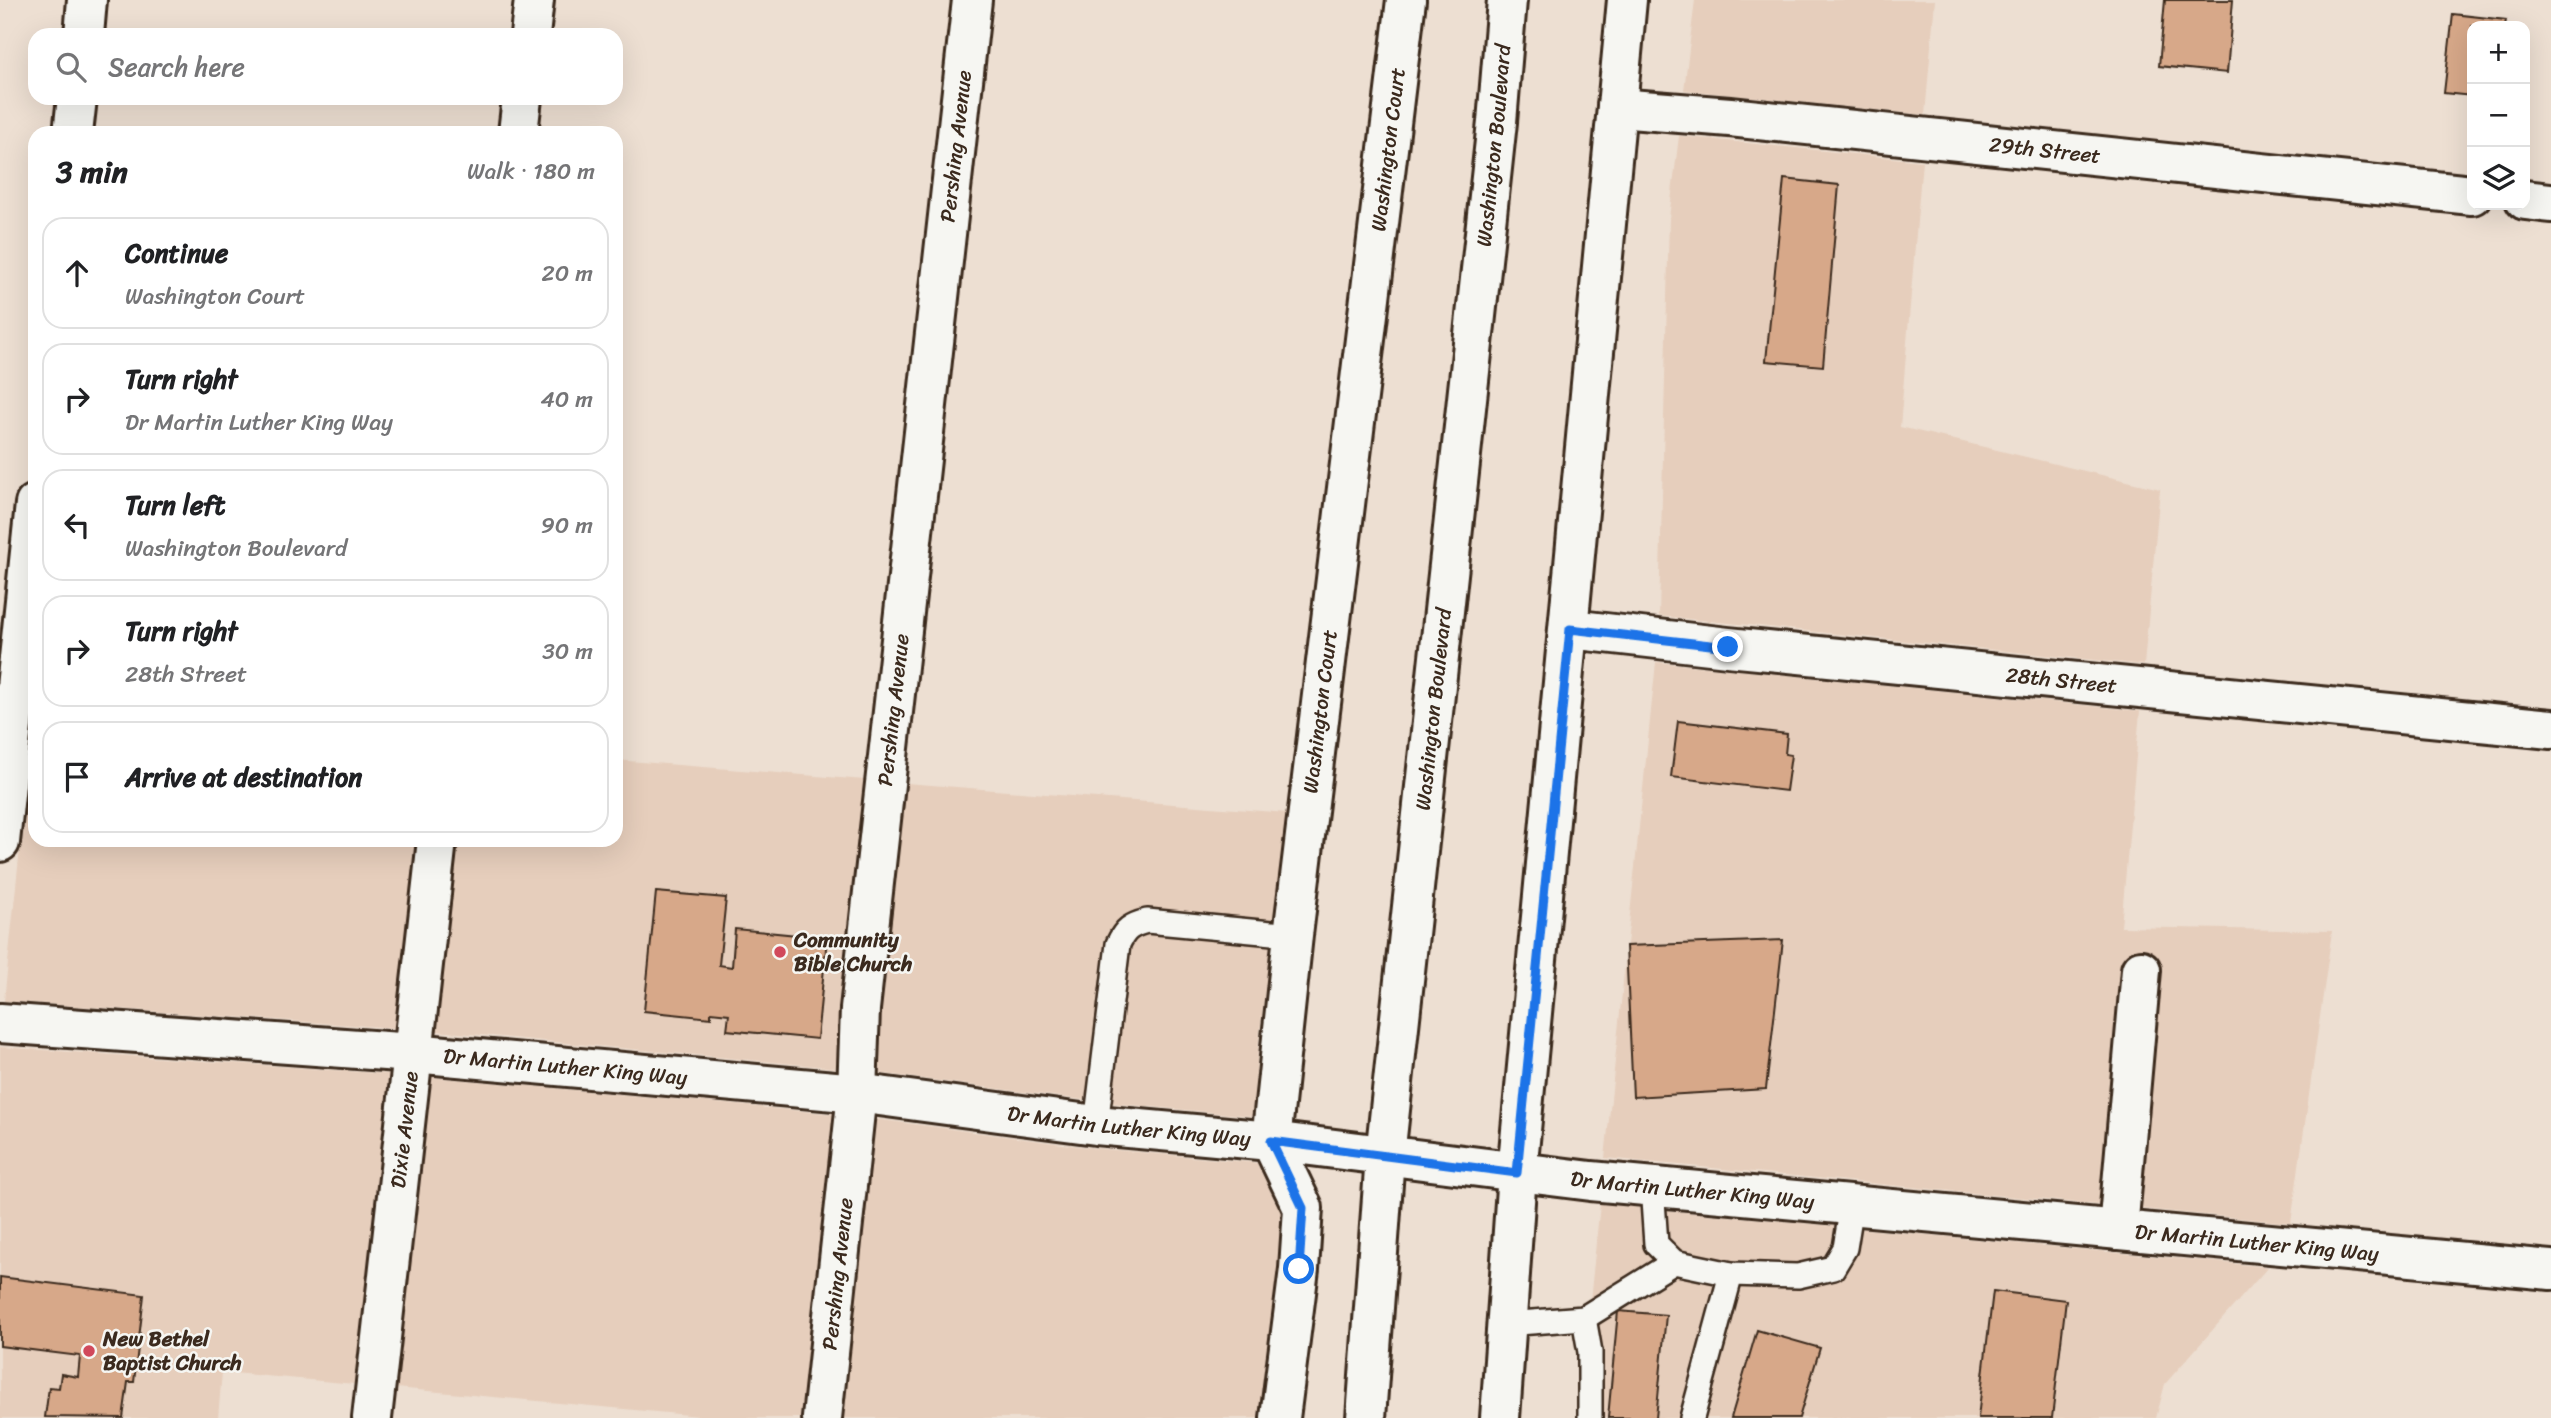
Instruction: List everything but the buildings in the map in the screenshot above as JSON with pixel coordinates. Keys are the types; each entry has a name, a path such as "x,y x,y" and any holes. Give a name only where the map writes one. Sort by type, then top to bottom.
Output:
{"street":[{"path":"85,28 87,0"},
{"path":"531,28 534,0"},
{"name":"Pershing Avenue","path":"822,1418 857,1093 860,1009 972,0"},
{"name":"Washington Court","path":"1271,1141 1293,935 1406,0"},
{"name":"Washington Boulevard","path":"1366,1418 1385,1156 1495,136 1507,0"},
{"path":"1500,1418 1517,1173 1627,0"},
{"path":"75,126 76,105"},
{"path":"519,126 521,105"},
{"name":"29th Street","path":"1617,108 1730,117 2467,194"},
{"path":"2530,201 2551,203"},
{"path":"0,842 28,572"},
{"name":"28th Street","path":"1570,629 2551,729"},
{"name":"Dixie Avenue","path":"372,1418 436,847"},
{"path":"2118,1230 2141,970"},
{"name":"Dr Martin Luther King Way","path":"0,1023 413,1053 857,1093 1096,1125 1271,1141 1517,1173 2551,1270"},
{"path":"1271,1141 1303,1208 1299,1269 1280,1418"}],"lane":[{"path":"1096,1125 1118,944 1124,930 1133,924 1147,921 1293,935"},
{"path":"1652,1186 1656,1244 1674,1262 1731,1274 1798,1276 1833,1268 1846,1248 1852,1205"},
{"path":"1506,1324 1584,1318 1674,1262"},
{"path":"1692,1418 1731,1274"},
{"path":"1584,1318 1590,1352 1590,1418"}],"shaded area":[{"path":"1695,0 1935,0 1925,115 1684,90"},
{"path":"1679,136 1922,161 1900,427 2160,489 2144,665 1659,616 1669,218"},
{"path":"1656,662 2140,711 2121,927 2332,931 2291,1223 1605,1158"},
{"path":"623,761 865,780 840,1007 837,1068 436,1031 457,847 623,847"},
{"path":"28,771 28,847 416,847 395,1028 4,1001"},
{"path":"906,783 1287,813 1252,1116 1099,1102 878,1073 881,1010"},
{"path":"0,1047 389,1074 355,1384 222,1372 218,1418 0,1418"},
{"path":"431,1077 834,1114 801,1418 721,1418 396,1388"},
{"path":"875,1119 1093,1148 1257,1163 1281,1213 1278,1267 1259,1418 842,1418"},
{"path":"1600,1204 2268,1267 2165,1384 2156,1418 1578,1418"}],"place":[{"name":"Community Bible Church","path":"780,952"},
{"name":"New Bethel Baptist Church","path":"89,1351"}],"route":[{"path":"1299,1269 1303,1208 1271,1141 1517,1173 1570,629 1728,647"}]}
